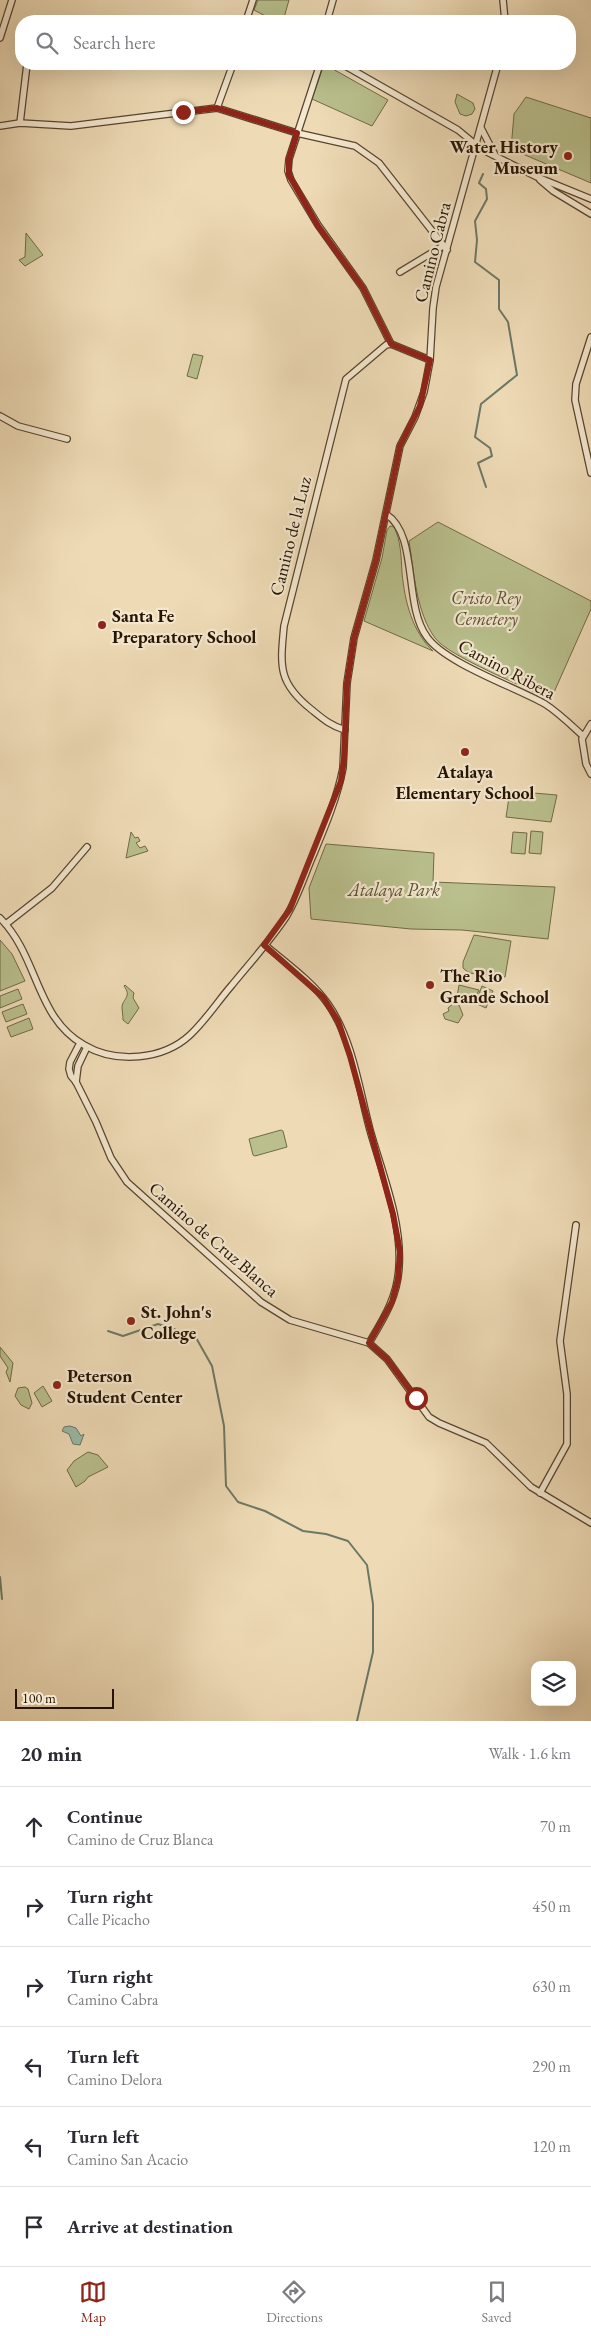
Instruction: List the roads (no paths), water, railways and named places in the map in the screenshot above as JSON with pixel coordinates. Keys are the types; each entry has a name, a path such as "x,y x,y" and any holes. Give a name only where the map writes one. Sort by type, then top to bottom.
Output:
{"street":[{"path":"0,38 12,0"},
{"path":"248,15 253,0"},
{"path":"329,15 333,0"},
{"path":"503,0 504,15"},
{"path":"506,15 508,0"},
{"path":"20,123 26,70"},
{"path":"217,108 231,70"},
{"path":"318,70 289,159 289,175 318,226 363,288 391,344 430,360"},
{"path":"353,70 458,130 476,146 496,157 537,177 591,199"},
{"name":"Camino Cabra","path":"83,1045 124,1057 139,1057 169,1048 190,1035 264,945 290,909 336,796 343,768 350,658 359,615 376,560 400,446 420,406 430,360 433,308 445,248 496,70"},
{"path":"0,126 20,123 70,126 217,108 297,133 355,146 379,163 445,248 400,272"},
{"path":"481,128 486,141 496,157"},
{"path":"537,177 553,191 591,214"},
{"path":"591,337 576,384 575,400 591,473"},
{"name":"Camino de la Luz","path":"345,730 329,724 290,690 284,676 282,661 284,626 346,379 386,345 391,344"},
{"path":"0,416 26,429 67,439"},
{"name":"Camino Ribera","path":"386,514 398,525 404,542 411,590 421,626 433,644 448,655 547,706 583,736"},
{"path":"591,724 583,736 586,764 591,774"},
{"path":"6,924 52,888 88,847"},
{"path":"0,918 24,948 52,1014 63,1029 83,1045"},
{"path":"264,945 323,997 338,1021 350,1056 391,1205 400,1252 398,1279 392,1302 369,1343"},
{"name":"Camino de Cruz Blanca","path":"83,1045 69,1069 100,1130 111,1158 127,1182 261,1302 290,1320 369,1343 387,1359 429,1417 486,1443 540,1493 591,1523"},
{"path":"540,1493 567,1444 567,1394 560,1341 576,1225"}],"waterway":[{"path":"483,174 479,183 486,189 487,199 475,221 477,240 475,262 499,280 499,309 508,322 517,375 481,404 475,437 490,448 492,456 478,463 486,487"},
{"path":"108,1331 123,1336 158,1324 195,1336 212,1366 224,1426 226,1486 238,1502 265,1511 303,1531 326,1534 348,1541 367,1565 373,1604 373,1652 357,1721"},
{"path":"0,1577 2,1599"}],"place":[{"name":"Water History Museum","path":"568,156"},
{"name":"Santa Fe Preparatory School","path":"102,625"},
{"name":"Atalaya Elementary School","path":"465,752"},
{"name":"The Rio Grande School","path":"430,985"},
{"name":"St. John's College","path":"131,1321"},
{"name":"Peterson Student Center","path":"57,1385"}],"park label":[{"name":"Cristo Rey Cemetery","path":"486,607"},
{"name":"Atalaya Park","path":"394,889"}]}
